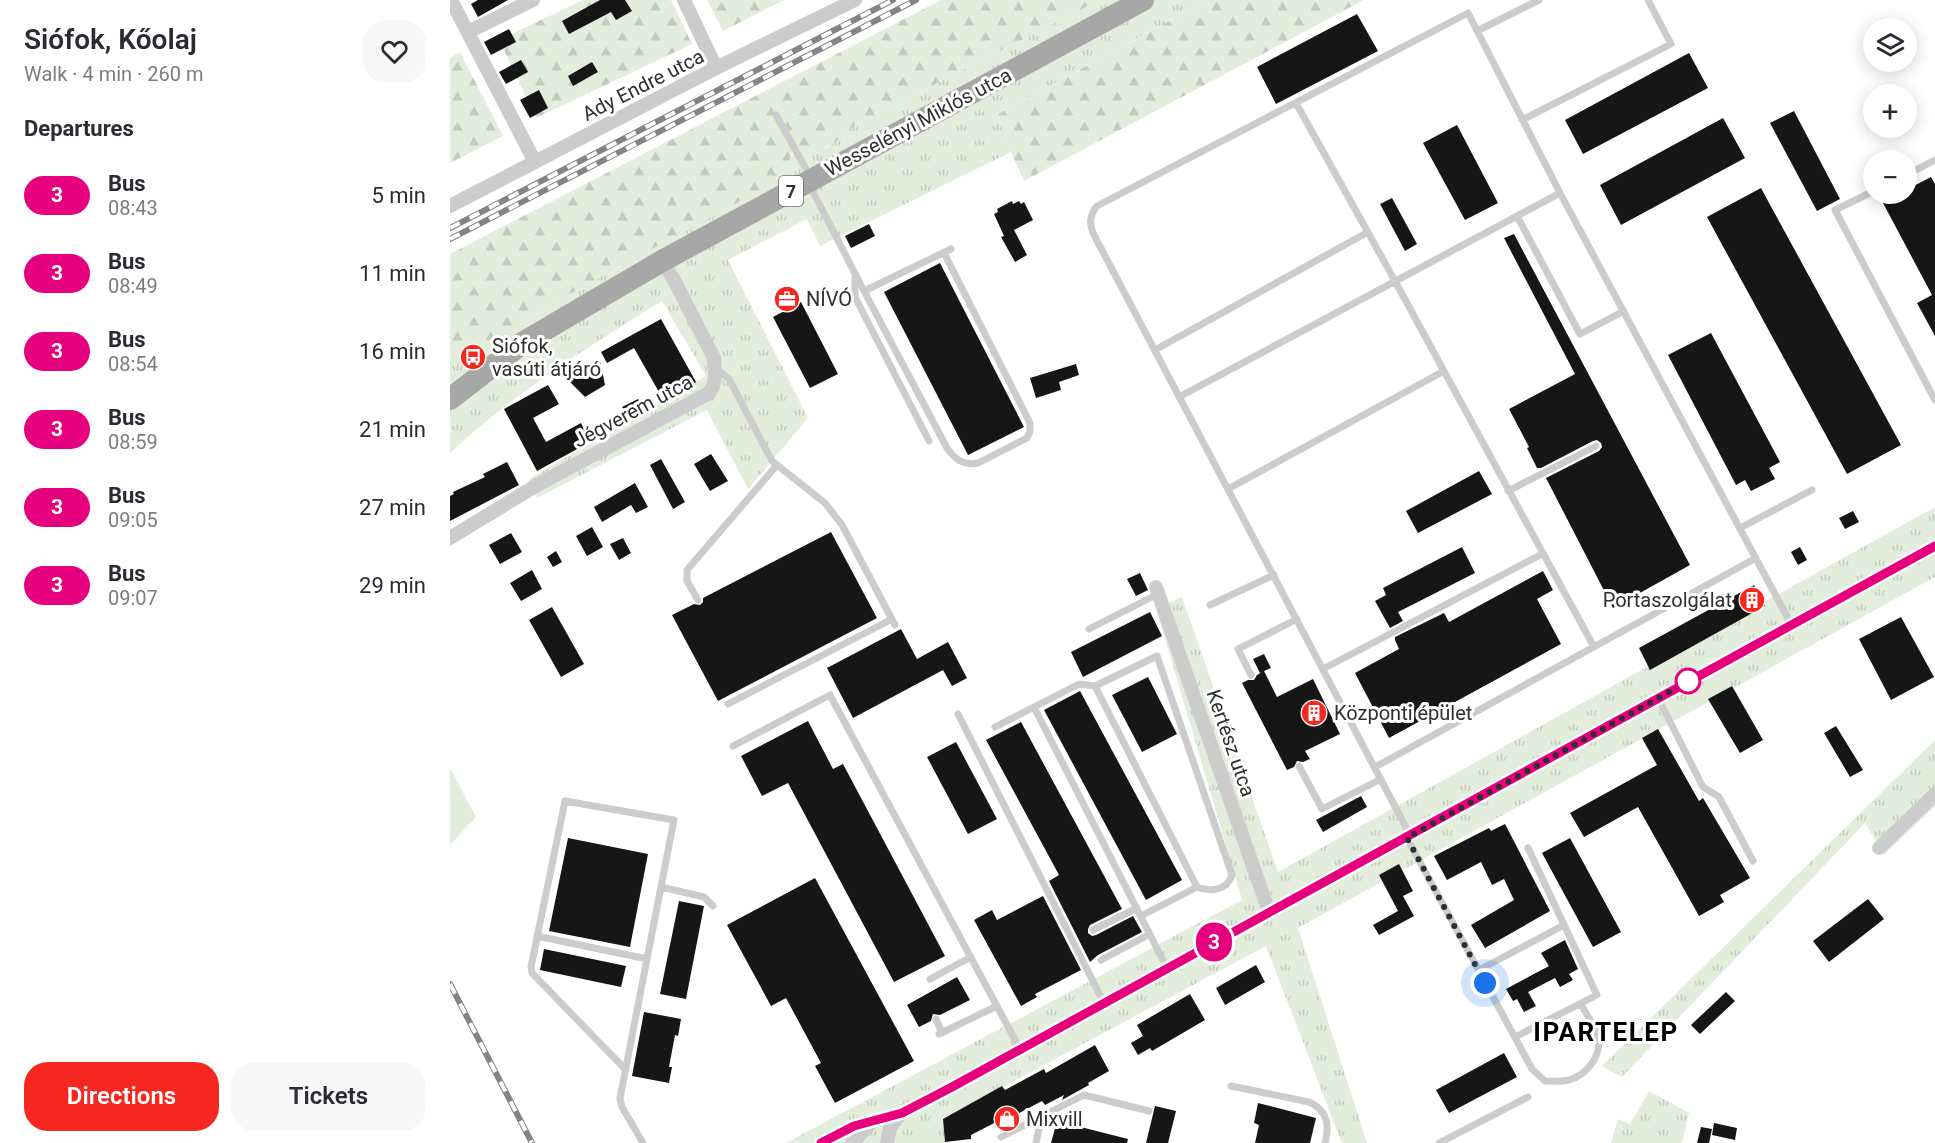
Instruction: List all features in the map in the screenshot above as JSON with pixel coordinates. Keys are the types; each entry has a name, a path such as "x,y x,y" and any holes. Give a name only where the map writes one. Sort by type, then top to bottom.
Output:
{"main road":[{"name":"Wesselényi Miklós utca","path":"450,399 524,342 662,261 1143,0"}],"street":[{"path":"451,0 535,162"},
{"path":"468,32 533,0"},
{"path":"684,0 716,68"},
{"name":"Ady Endre utca","path":"450,206 716,68 855,0"},
{"name":"Jégverem utca","path":"450,538 537,485 702,398 713,387 714,358 662,261"},
{"path":"821,1143 854,1126 902,1113 1409,837 1935,546"},
{"name":"Kertész utca","path":"1157,591 1269,912"},
{"path":"1880,848 1935,794"},
{"path":"887,1143 890,1128 902,1113"},
{"path":"852,1143 872,1122"}],"lane":[{"path":"1477,31 1539,0"},
{"path":"1522,120 1671,44 1648,0"},
{"path":"1581,1004 1597,1035 1598,1050 1593,1062 1587,1070 1569,1080 1545,1081 1532,1069 1479,970 1375,767 1094,235 1090,226 1092,212 1097,206 1468,13 1560,193 1791,624"},
{"path":"1296,103 1594,647"},
{"path":"776,115 855,275 947,448 957,460 972,464 1027,438 1030,423 948,251 864,291"},
{"path":"1917,169 1935,160"},
{"path":"1179,397 1560,193"},
{"path":"1863,196 1835,210 1935,400"},
{"path":"1517,216 1580,334 1624,311"},
{"path":"1155,350 1368,232"},
{"path":"855,275 855,297 929,441"},
{"path":"715,367 729,379 772,461 825,503 843,525 893,622 728,704"},
{"path":"1228,489 1444,371"},
{"path":"1508,491 1596,446"},
{"path":"698,600 687,581 687,570 777,465"},
{"path":"1740,528 1812,490"},
{"path":"1323,669 1542,554"},
{"path":"1375,767 1756,558"},
{"path":"1210,605 1274,575"},
{"path":"1089,629 1157,591"},
{"path":"1251,675 1238,649 1297,620"},
{"path":"995,727 1078,684 1095,686 1157,656 1232,875 1228,884 1222,888 1205,890 1197,887 1095,686"},
{"path":"733,746 830,695 1020,1049"},
{"path":"1658,698 1703,787 1719,797 1753,861"},
{"path":"1034,707 1167,968"},
{"path":"958,714 1104,1003"},
{"path":"1299,766 1322,809 1381,779"},
{"path":"625,1069 532,973 531,967 565,801 675,820 620,1098 622,1107 643,1143"},
{"path":"1515,1037 1598,995 1528,848"},
{"path":"661,887 704,897 713,906"},
{"path":"1141,916 1197,887"},
{"path":"1093,930 1137,908"},
{"path":"1479,970 1564,925"},
{"path":"1101,960 1150,934"},
{"path":"537,936 647,959"},
{"path":"930,979 971,957"},
{"path":"936,1019 940,1034 997,1006"},
{"path":"1231,1086 1316,1105 1328,1121 1326,1143"},
{"path":"1001,1137 1084,1095 1149,1111"},
{"path":"1439,1143 1528,1097"},
{"path":"1036,1143 1042,1115"}],"green space":[{"path":"583,0 671,0 692,44 536,118 499,40"},
{"path":"707,0 784,0 723,31"},
{"path":"941,0 1100,0 855,125 831,145 818,149 802,147 792,153 786,172 775,182 527,317 450,367 450,254"},
{"path":"1100,0 1208,0 998,114 1011,152 820,246 807,219 728,260 808,418 748,489 707,410 537,498 529,479 706,376 662,301 579,353 526,391 474,431 450,453 450,367 527,317 786,172 792,156 799,148 827,148 855,125"},
{"path":"1208,0 1364,0 1024,181 998,114"},
{"path":"460,52 503,136 450,163 450,58"},
{"path":"1935,507 1935,577 1298,928 1367,1143 1342,1143 1266,946 943,1119 945,1143 786,1143 1242,900 1156,608 1182,597 1278,872"},
{"path":"1935,740 1935,806 1884,855 1865,823 1622,1077 1602,1066"},
{"path":"450,768 476,817 450,845"},
{"path":"1649,1091 1689,1113 1682,1143 1611,1143 1618,1119 1630,1124"}],"building":[{"path":"478,0 508,0 478,17 471,4"},
{"path":"600,0 625,0 632,11 616,20 611,12 569,34 562,21"},
{"path":"1357,14 1378,51 1276,104 1257,67"},
{"path":"509,29 516,42 491,55 484,42"},
{"path":"1689,53 1708,88 1583,154 1565,120"},
{"path":"521,60 528,72 506,84 499,72"},
{"path":"592,62 598,72 573,86 568,76"},
{"path":"539,90 548,108 530,118 520,100"},
{"path":"1794,111 1840,199 1817,211 1770,123"},
{"path":"1723,118 1745,158 1621,225 1600,185"},
{"path":"1457,125 1498,203 1465,220 1423,143"},
{"path":"1931,177 1935,184 1935,336 1917,303 1932,295 1884,204 1917,204 1917,184"},
{"path":"1761,188 1901,445 1847,474 1707,217"},
{"path":"1392,198 1417,244 1405,251 1380,204"},
{"path":"1012,201 1013,204 1019,201 1021,204 1024,202 1033,220 1014,230 1027,255 1015,262 1001,237 1004,236 994,214 998,212 997,209"},
{"path":"869,224 875,236 851,248 845,236"},
{"path":"1514,234 1690,565 1613,608 1546,478 1599,451 1602,447 1601,443 1597,440 1593,441 1537,468 1509,409 1575,374 1504,238"},
{"path":"940,263 1024,427 968,455 884,292"},
{"path":"801,302 838,374 810,388 773,317"},
{"path":"661,319 696,382 664,401 634,348 607,363 601,352"},
{"path":"1711,333 1780,462 1769,468 1775,479 1751,491 1745,480 1736,485 1668,355"},
{"path":"600,360 605,385 585,397 567,379 576,370"},
{"path":"1076,364 1079,375 1059,382 1061,390 1036,398 1030,378"},
{"path":"548,385 559,404 533,418 546,442 581,423 590,442 537,471 504,409"},
{"path":"638,399 644,410 623,421 619,412 624,409 622,407"},
{"path":"711,454 728,481 710,491 694,464"},
{"path":"661,459 685,502 673,509 650,465"},
{"path":"507,462 519,485 450,521 450,496 454,494 453,492 485,477 483,474"},
{"path":"1479,471 1492,494 1418,533 1406,511"},
{"path":"635,483 648,507 636,513 631,505 602,522 594,507"},
{"path":"1853,511 1859,522 1845,529 1839,518"},
{"path":"592,527 603,547 587,556 576,536"},
{"path":"831,532 877,618 718,701 672,615 694,604 700,605 703,598"},
{"path":"511,533 522,552 500,564 489,545"},
{"path":"623,538 631,553 619,560 610,544"},
{"path":"1462,547 1475,573 1398,612 1403,621 1390,628 1375,601 1386,595 1383,588"},
{"path":"1800,547 1807,560 1798,565 1791,552"},
{"path":"556,551 562,562 553,567 547,557"},
{"path":"532,570 542,589 521,601 510,583"},
{"path":"1543,571 1553,590 1537,599 1561,644 1389,738 1355,673 1399,649 1395,637 1444,613 1449,622"},
{"path":"1140,573 1148,590 1136,596 1127,579"},
{"path":"1754,585 1765,606 1650,670 1639,648"},
{"path":"552,607 584,664 561,677 529,620"},
{"path":"1150,612 1162,636 1083,677 1071,652"},
{"path":"1901,617 1934,677 1891,700 1859,639"},
{"path":"901,629 917,659 948,642 967,678 952,686 943,670 853,718 827,668"},
{"path":"1264,654 1271,668 1264,671 1277,697 1313,679 1340,734 1305,751 1310,759 1303,762 1297,761 1294,767 1287,770 1242,683 1254,680 1262,672 1260,673 1253,659"},
{"path":"1148,677 1177,734 1142,752 1112,695"},
{"path":"1732,686 1763,740 1740,753 1708,699"},
{"path":"1080,691 1182,880 1146,900 1044,710"},
{"path":"808,721 833,769 843,764 945,956 894,982 788,783 762,796 741,756"},
{"path":"1021,722 1122,909 1090,925 1088,933 1092,936 1096,935 1133,916 1142,932 1098,955 1090,962 1049,881 1059,875 986,740"},
{"path":"1836,726 1863,770 1850,777 1824,733"},
{"path":"1658,729 1699,801 1703,798 1750,878 1720,895 1724,902 1699,916 1638,807 1584,837 1570,813 1657,765 1642,738"},
{"path":"956,742 997,819 968,834 927,757"},
{"path":"1361,796 1367,807 1323,832 1316,820"},
{"path":"1505,824 1550,911 1485,948 1471,925 1514,900 1504,879 1492,885 1481,862 1447,880 1434,856 1489,828 1491,831"},
{"path":"568,838 648,854 630,947 549,931"},
{"path":"1570,838 1621,932 1593,947 1542,853"},
{"path":"1399,864 1413,891 1403,896 1414,916 1379,935 1373,925 1398,911 1379,875"},
{"path":"815,878 914,1061 835,1103 815,1066 821,1063 786,998 771,1006 727,925"},
{"path":"1043,896 1081,970 1035,994 1037,997 1021,1006 974,920 992,910 997,920"},
{"path":"1868,899 1884,919 1829,962 1813,941"},
{"path":"679,901 704,906 686,999 660,994"},
{"path":"1565,940 1578,969 1569,974 1573,980 1560,987 1555,978 1528,992 1536,1006 1524,1012 1517,999 1513,1001 1506,989 1549,966 1541,953"},
{"path":"544,949 626,966 621,987 540,970"},
{"path":"1256,965 1265,982 1225,1005 1216,988"},
{"path":"957,977 970,1000 940,1015 933,1014 931,1021 919,1027 907,1005"},
{"path":"1726,992 1735,1001 1700,1034 1691,1025"},
{"path":"1190,994 1205,1020 1152,1051 1150,1048 1138,1055 1131,1043 1143,1036 1137,1025"},
{"path":"644,1012 681,1019 678,1036 675,1035 669,1067 672,1067 669,1083 632,1076"},
{"path":"1095,1045 1109,1071 1088,1083 1089,1085 1062,1100 1064,1095 1045,1105 1042,1101 1004,1121 1002,1119 971,1135 971,1139 945,1142 943,1119 1002,1086 1005,1090 1044,1069 1046,1073"},
{"path":"1504,1053 1517,1077 1449,1113 1436,1090"},
{"path":"1258,1103 1316,1118 1310,1143 1255,1143 1259,1125 1254,1123"},
{"path":"1155,1106 1176,1111 1168,1143 1146,1143"},
{"path":"1057,1121 1128,1139 1127,1143 1051,1143"},
{"path":"1714,1123 1737,1128 1735,1140 1712,1135"},
{"path":"1701,1127 1712,1129 1709,1143 1697,1143"}],"railway":[{"path":"450,228 893,0"},
{"path":"450,239 916,0"},
{"path":"450,984 532,1143"}],"bus line":[{"name":"3","path":"821,1143 854,1126 902,1113 952,1087 1935,546"}],"place":[{"name":"NÍVÓ","path":"787,299"},
{"name":"Siófok, vasúti átjáró","path":"473,357"},
{"name":"Portaszolgálat","path":"1752,600"},
{"name":"Központi épület","path":"1314,713"},
{"name":"Mixvill","path":"1007,1119"}],"district":[{"name":"IPARTELEP","path":"1606,1032"}],"route":[{"path":"1485,983 1407,838 1696,677 1688,681"}]}
